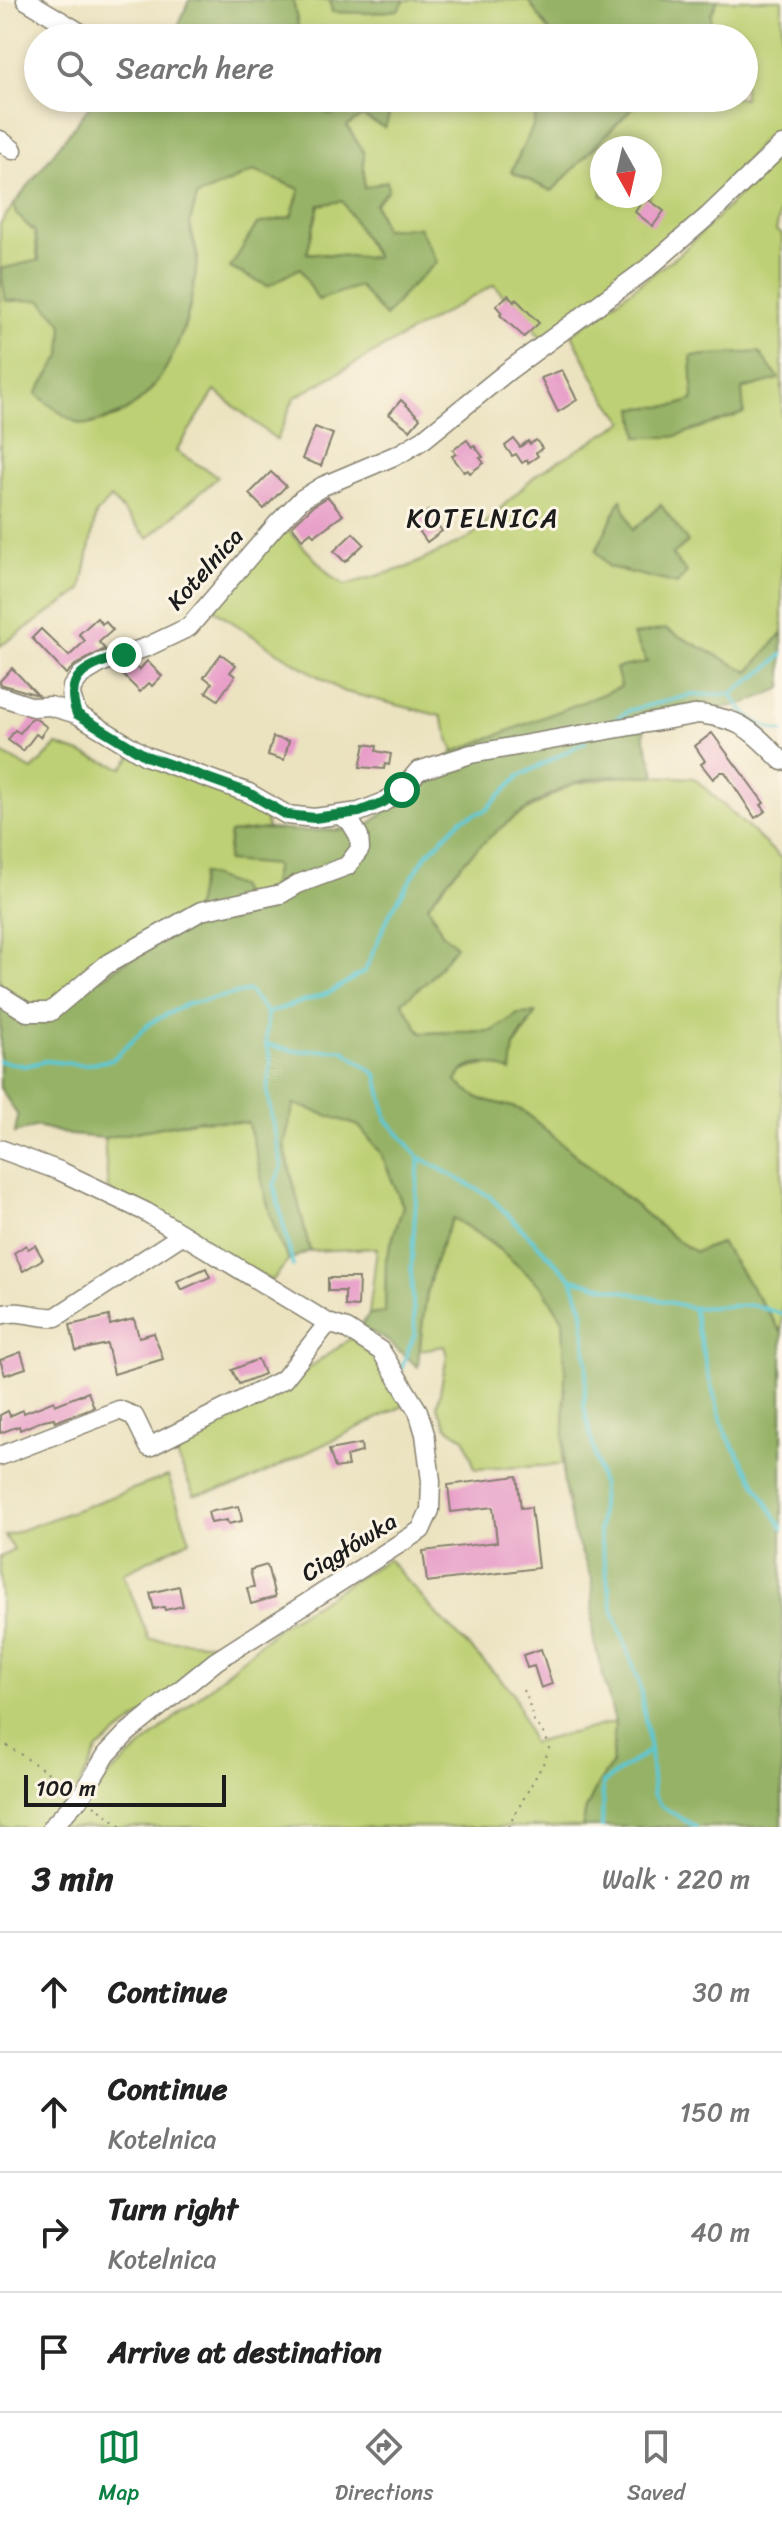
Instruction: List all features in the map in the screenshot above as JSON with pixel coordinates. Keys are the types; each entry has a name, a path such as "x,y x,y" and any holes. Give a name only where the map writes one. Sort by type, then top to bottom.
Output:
{"street":[{"path":"26,0 66,24"},
{"name":"Kotelnica","path":"77,714 71,695 72,687 81,675 103,662 147,647 189,627 302,499 323,486 386,461 424,439 508,371 648,268 782,145"},
{"path":"0,696 33,707 50,706 77,714 146,756 249,793 287,815 314,818 359,812 382,803 402,790 418,771 471,754 699,714 741,723 782,761"},
{"path":"0,995 27,1012 50,1012 106,965 201,911 281,894 298,884 347,866 360,849 359,836 350,821 339,815"},
{"name":"Ciągłówka","path":"0,1149 60,1171 146,1212 328,1323 347,1329 381,1351 418,1411 425,1434 431,1481 430,1510 421,1530 216,1661 127,1733 107,1754 82,1795 52,1827"},
{"path":"0,1315 11,1311 43,1319 56,1317 182,1235"},
{"path":"0,1456 119,1410 134,1416 149,1447 284,1379 328,1323"}],"path":[{"path":"510,1827 549,1748 546,1737 534,1721 526,1693 519,1688"},
{"path":"0,1741 82,1795 121,1827"}],"green space":[{"path":"189,0 293,0 298,24 179,24"},
{"path":"293,0 330,0 332,12 371,13 397,10 405,0 528,0 544,24 415,23 298,24"},
{"path":"330,0 405,0 398,10 371,13 332,12"},
{"path":"528,0 718,0 711,14 711,24 544,24"},
{"path":"718,0 782,0 782,136 760,142 730,185 666,246 542,339 494,285 294,398 277,440 215,391 176,451 218,477 148,538 111,498 96,514 81,591 0,646 0,224 14,204 16,214 35,232 42,300 64,324 61,356 76,422 88,425 119,416 171,354 183,332 198,258 190,223 197,196 254,171 300,189 291,217 300,267 359,286 385,317 406,291 375,203 388,190 386,181 364,189 364,153 347,126 362,115 376,112 535,112 534,124 511,172 552,191 590,152 590,208 662,208 662,136 605,136 628,112 758,112 758,24 711,24 711,14"},
{"path":"85,112 325,112 332,115 333,112 390,112 385,128 362,116 347,126 364,153 364,188 387,181 388,190 375,204 384,229 419,227 437,262 406,291 385,317 359,286 318,300 300,268 268,286 230,268 257,224 291,217 300,189 254,171 197,196 190,226 197,258 194,284 182,332 172,356 146,395 127,410 84,424 66,416 36,394 61,356 63,324 41,300 6,301 0,269 39,260 35,232 16,214 14,204","holes":["342,201 375,258 307,253 319,205"]},
{"path":"535,112 628,112 605,136 590,136 590,152 552,191 511,172 534,124"},
{"path":"782,153 782,203 776,231 782,234 782,633 749,672 718,658 634,635 647,662 621,687 454,752 441,716 342,691 213,609 285,527 332,577 345,585 408,567 469,538 537,474 624,422 600,390 572,334 683,251","holes":["621,500 633,531 660,505 671,555 596,551"]},
{"path":"342,200 376,258 307,253 319,205"},
{"path":"759,352 779,379 742,389 744,413 673,437 638,437 634,408 674,406 693,400 691,356"},
{"path":"621,499 633,530 661,505 688,542 672,555 687,572 677,584 609,567 596,551"},
{"path":"665,629 749,672 782,633 782,688 728,707 646,713 644,736 656,776 612,776 579,782 509,821 474,852 428,905 442,933 456,946 429,980 402,1002 421,1033 492,1031 518,1014 535,1013 514,1046 511,1072 480,1064 466,1069 456,1082 480,1099 521,1109 675,1239 695,1252 721,1243 782,1333 782,1827 582,1827 586,1809 612,1764 615,1722 593,1637 592,1579 573,1532 563,1479 563,1320 542,1287 490,1241 453,1218 432,1272 424,1308 418,1367 383,1337 359,1328 369,1314 385,1313 386,1259 403,1206 381,1153 359,1126 294,1104 284,1145 310,1251 289,1260 274,1228 248,1123 199,1120 104,1138 70,1135 37,1126 15,1133 18,1116 0,1088 0,1000 39,1020 193,916 202,873 238,886 248,903 270,893 276,865 227,861 230,833 268,829 364,829 454,752 621,687 616,668 647,662 633,635"},
{"path":"57,745 123,768 134,753 263,811 268,829 230,833 227,860 276,864 270,893 193,916 52,1004 24,1005 0,991 0,752 32,770"},
{"path":"631,775 694,778 782,859 782,1333 721,1243 695,1252 675,1239 521,1109 480,1099 456,1082 467,1069 493,1063 506,1055 535,1014 518,1014 492,1031 421,1033 401,1002 429,980 442,933 428,905 471,852 509,821 572,784"},
{"path":"294,1103 359,1126 381,1153 403,1206 386,1259 385,1314 369,1314 377,1248 310,1251 284,1145"},
{"path":"199,1120 248,1123 280,1244 289,1260 272,1281 108,1189 104,1138"},
{"path":"453,1218 517,1264 548,1294 564,1322 567,1355 562,1465 475,1469 465,1439 447,1427 437,1407 447,1356 444,1346 420,1350 430,1282"},
{"path":"351,1338 377,1359 405,1405 240,1485 194,1495 172,1444 288,1383"},
{"path":"168,1476 190,1540 123,1573 149,1639 233,1645 98,1749 77,1791 46,1827 0,1827 0,1557 14,1550 5,1536"},
{"path":"388,1559 513,1692 532,1743 615,1722 612,1764 586,1809 582,1827 59,1827 101,1782 281,1625"}],"building":[{"path":"638,208 660,208 664,211 653,226 635,212"},
{"path":"508,295 539,323 524,337 500,315 502,313 496,306"},
{"path":"562,370 577,400 558,412 541,378"},
{"path":"401,400 420,418 410,430 389,414"},
{"path":"315,427 333,434 321,466 302,459"},
{"path":"514,439 520,447 536,440 542,448 536,453 538,456 528,463 527,460 522,463 516,454 512,456 505,446"},
{"path":"467,440 483,457 480,458 484,463 470,473 468,470 464,472 452,456 456,454 453,450"},
{"path":"271,472 286,486 264,509 249,494"},
{"path":"328,497 343,515 314,536 311,532 302,539 292,526 313,506"},
{"path":"428,511 442,531 427,542 413,522"},
{"path":"353,533 364,544 345,562 334,551"},
{"path":"97,618 113,630 99,642 105,649 75,665 66,674 32,638 41,629 69,656 85,641 79,634"},
{"path":"221,654 236,665 230,672 235,676 218,700 206,692 212,683 204,677"},
{"path":"147,661 162,676 140,692 123,675 133,665 139,670"},
{"path":"12,668 38,695 0,684"},
{"path":"31,719 47,727 40,737 36,734 23,751 8,740 15,730 20,733"},
{"path":"712,733 764,803 761,805 766,811 755,818 725,772 713,779 701,764 705,761 695,746"},
{"path":"273,737 289,741 284,760 268,755"},
{"path":"365,744 377,746 376,751 391,754 389,765 385,764 384,769 360,767"},
{"path":"26,1245 28,1249 35,1245 43,1259 23,1271 14,1253"},
{"path":"206,1268 210,1277 181,1290 177,1281"},
{"path":"328,1278 359,1278 358,1307 345,1306 345,1291 328,1291"},
{"path":"109,1316 110,1325 134,1319 139,1337 154,1333 163,1359 114,1374 107,1344 76,1351 70,1325"},
{"path":"21,1352 26,1368 5,1375 0,1360"},
{"path":"258,1359 264,1374 239,1384 232,1370"},
{"path":"88,1392 94,1407 55,1422 54,1418 44,1420 20,1430 19,1426 0,1433 0,1415 8,1411 10,1416 23,1410 24,1413"},
{"path":"361,1444 362,1452 346,1456 348,1466 335,1468 329,1450"},
{"path":"517,1476 521,1508 531,1507 538,1568 427,1582 423,1551 497,1542 493,1507 451,1512 448,1485"},
{"path":"239,1506 242,1521 211,1523 208,1512"},
{"path":"267,1565 275,1597 251,1604 247,1588 254,1587 250,1570"},
{"path":"179,1586 183,1606 154,1609 150,1593"},
{"path":"541,1649 552,1684 541,1688 534,1666 527,1668 523,1655"}],"waterway":[{"path":"615,720 630,710 692,695 731,694 782,655"},
{"path":"731,694 752,719 782,732"},
{"path":"267,1013 329,993 365,971 390,913 426,855 462,819 486,810 518,777 585,742"},
{"path":"0,1061 25,1066 46,1061 83,1065 112,1060 150,1023 187,1004 249,991 267,1013 266,1044 295,1051 343,1050 377,1075 387,1120 419,1157 489,1196 572,1279 693,1308 753,1305 782,1314"},
{"path":"266,1044 271,1059 267,1092 282,1167 274,1185 293,1266"},
{"path":"401,1369 415,1333 411,1272 419,1157"},
{"path":"572,1279 583,1311 587,1365 584,1406 602,1487 599,1532 613,1611 639,1681 650,1750 653,1794 661,1806 696,1827"},
{"path":"693,1308 725,1432 782,1528"},
{"path":"602,1827 603,1783 650,1750"}],"district":[{"name":"KOTELNICA","path":"483,518"}],"route":[{"path":"124,655 93,666 81,675 74,682 71,695 77,714 146,756 249,793 287,815 314,818 359,812 382,803 402,790"}]}
